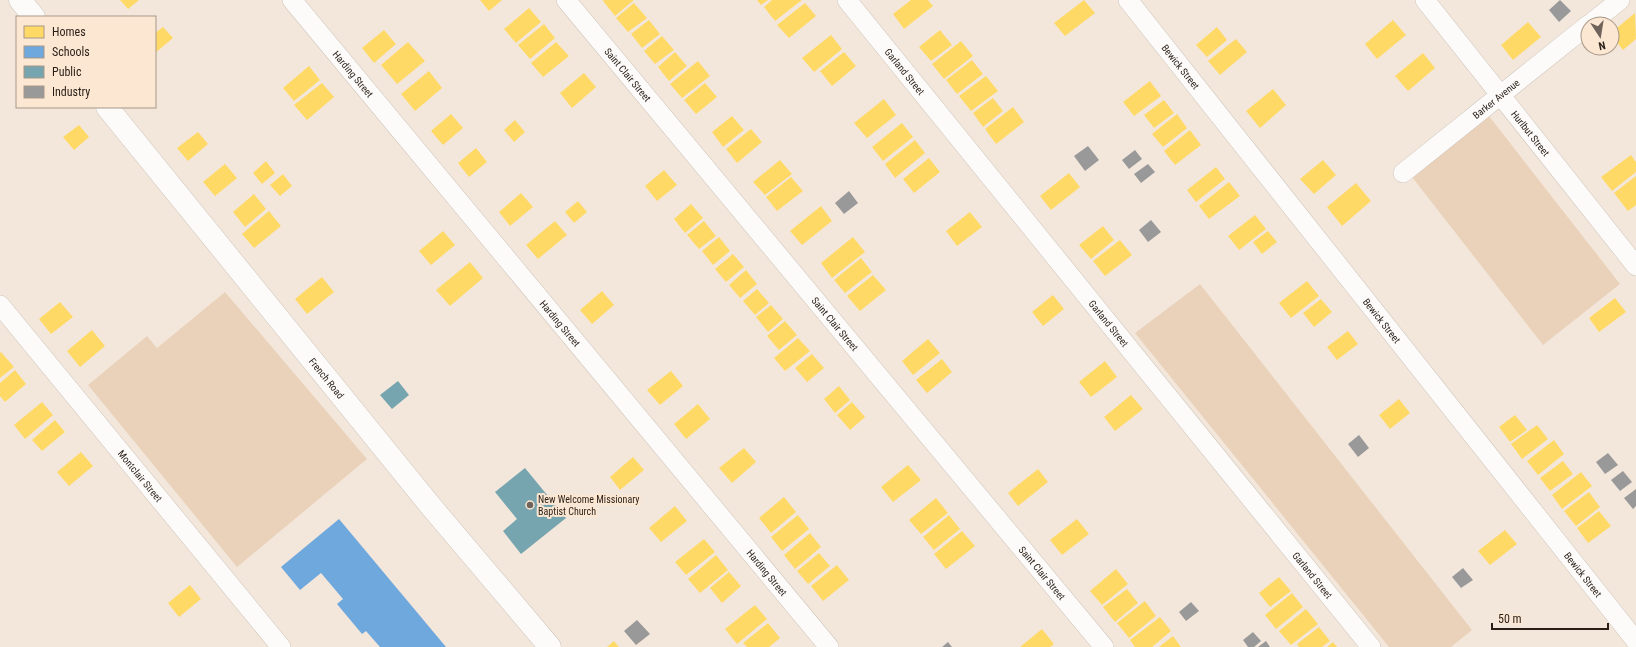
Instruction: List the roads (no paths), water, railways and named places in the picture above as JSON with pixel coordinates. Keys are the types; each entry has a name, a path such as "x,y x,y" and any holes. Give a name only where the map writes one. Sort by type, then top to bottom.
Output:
{"street":[{"path":"20,0 33,16"},
{"name":"Harding Street","path":"292,0 829,647"},
{"name":"Saint Clair Street","path":"566,0 1104,647"},
{"name":"Garland Street","path":"848,0 1371,647"},
{"name":"Bewick Street","path":"1128,0 1636,641"},
{"name":"Hurlbut Street","path":"1425,0 1636,266"},
{"name":"Barker Avenue","path":"1600,16 1620,0"},
{"name":"Barker Avenue","path":"1403,173 1580,32"},
{"name":"French Road","path":"108,108 419,491 550,647"},
{"name":"Montclair Street","path":"0,305 281,647"}],"place":[{"name":"New Welcome Missionary Baptist Church","path":"530,505"}]}
